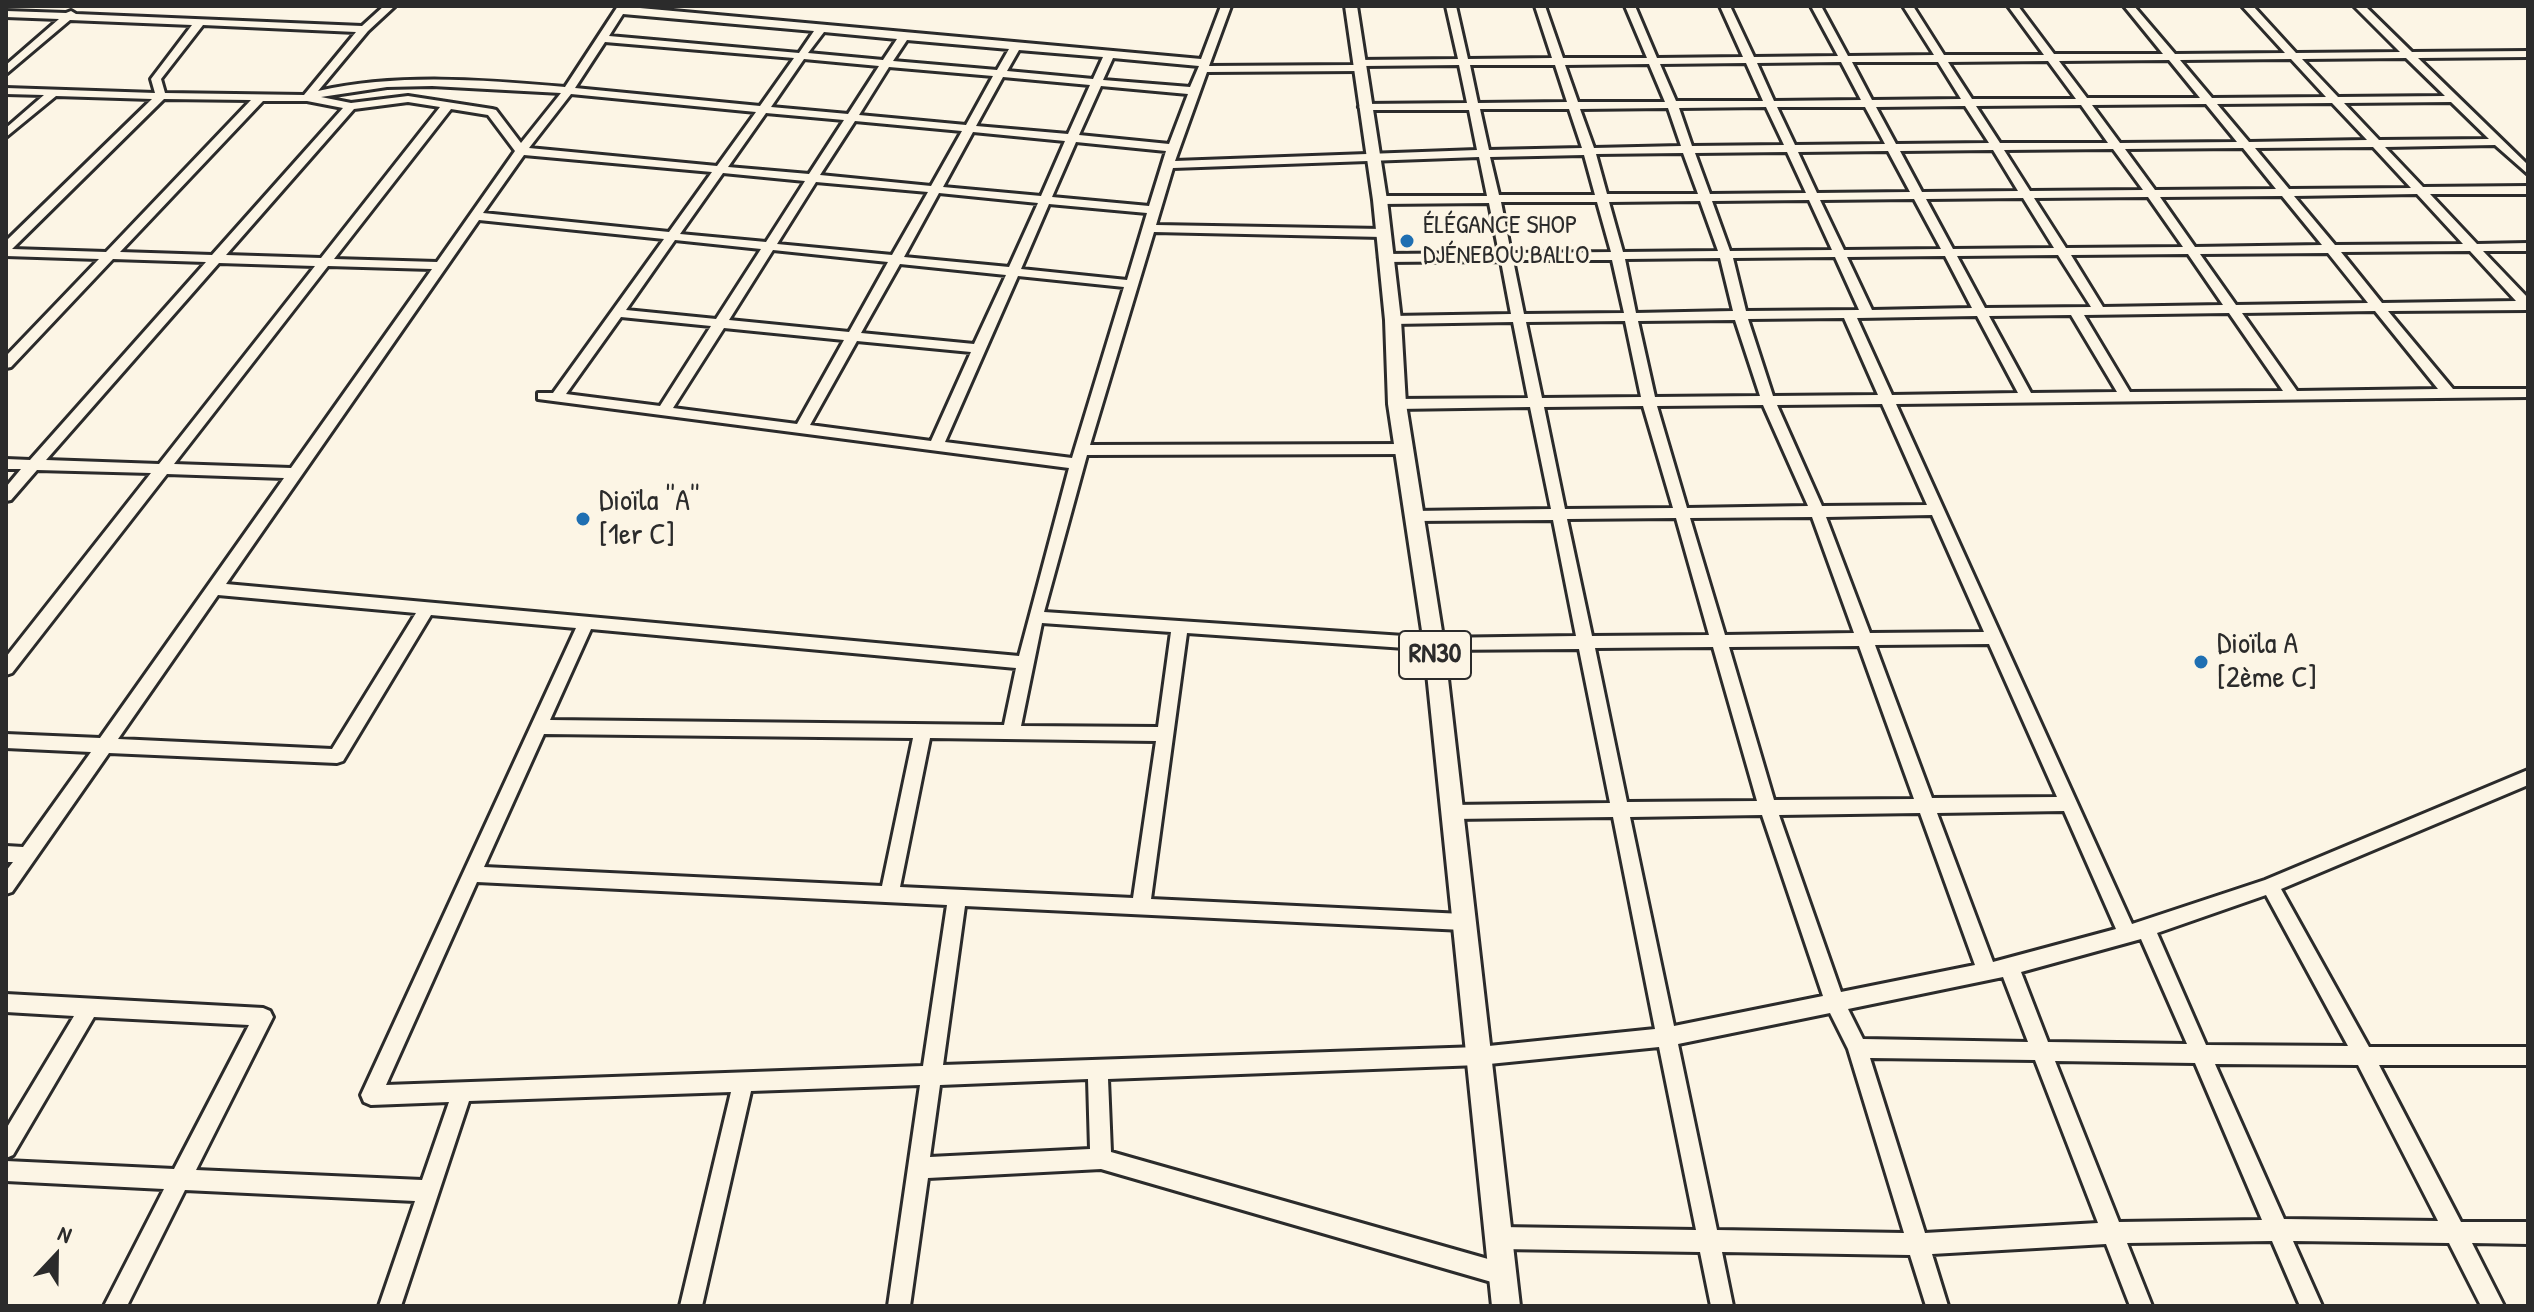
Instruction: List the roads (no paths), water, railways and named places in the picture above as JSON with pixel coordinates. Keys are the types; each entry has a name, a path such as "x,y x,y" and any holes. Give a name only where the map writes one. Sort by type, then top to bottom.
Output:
{"main road":[{"name":"RN30","path":"1351,6 1380,200 1393,320 1397,404 1434,644 1506,1306"}],"street":[{"path":"6,71 81,6"},
{"path":"307,98 364,29 390,6"},
{"path":"1011,732 1035,617 1080,457 1173,148 1226,6"},
{"path":"1451,6 1494,199 1722,1306"},
{"path":"1540,6 1589,151 1618,257 1649,402 1768,808 1835,1002 1857,1048 1937,1306"},
{"path":"1630,6 1672,105 1726,256 1740,315 1768,401 1817,511 1987,972"},
{"path":"1725,6 1816,197 1867,313"},
{"path":"1816,6 1921,196 2027,398"},
{"path":"1908,6 2099,310"},
{"path":"2013,6 2152,194 2293,395"},
{"path":"2129,6 2449,394"},
{"path":"2247,6 2528,305"},
{"path":"2359,6 2528,171"},
{"path":"6,886 475,216 568,91 621,8 1204,66 2528,54"},
{"path":"6,14 364,29"},
{"path":"161,96 156,79 199,23"},
{"path":"820,30 617,313 550,397 936,446 1080,457 1405,449"},
{"path":"664,411 903,37"},
{"path":"600,38 1195,91"},
{"path":"801,429 1015,47"},
{"path":"936,446 1109,55"},
{"path":"307,98 340,87 395,84 568,91 1173,148"},
{"path":"6,91 258,100 307,98 351,106 408,99 492,112 521,151 1155,210"},
{"path":"6,134 53,93"},
{"path":"6,250 161,96"},
{"path":"1364,107 2454,99"},
{"path":"6,364 258,100"},
{"path":"6,669 448,105"},
{"path":"6,496 351,106"},
{"path":"1170,165 1372,155 1688,149 2499,142"},
{"path":"1380,200 2528,190"},
{"path":"475,216 1133,284"},
{"path":"1150,228 1382,233"},
{"path":"1385,258 2528,247"},
{"path":"6,250 440,266"},
{"path":"1393,320 2528,305"},
{"path":"2075,311 2126,397"},
{"path":"617,313 979,349"},
{"path":"1849,314 2069,804 2201,1051 2311,1306"},
{"path":"1397,404 2528,393"},
{"path":"6,464 295,473"},
{"path":"1414,516 1938,510"},
{"path":"214,589 1027,663"},
{"path":"6,741 337,756 427,608"},
{"path":"1035,617 1434,644 1994,638"},
{"path":"587,621 371,1095 1479,1056 1667,1037 1987,972 2136,931 2270,886 2528,777"},
{"path":"1141,907 1180,627"},
{"path":"539,727 1165,734"},
{"path":"889,894 923,731"},
{"path":"1452,812 2069,804"},
{"path":"6,854 28,855"},
{"path":"472,874 1463,922"},
{"path":"2270,886 2365,1058 2493,1306"},
{"path":"899,1306 957,898"},
{"path":"2009,967 2141,1306"},
{"path":"6,1003 263,1017 115,1306"},
{"path":"6,1148 89,1008"},
{"path":"1857,1048 2201,1051 2365,1058 2528,1056"},
{"path":"1098,1070 1101,1159"},
{"path":"691,1306 743,1082"},
{"path":"390,1306 462,1092"},
{"path":"919,1168 1101,1159 1502,1274"},
{"path":"6,1171 428,1191"},
{"path":"1500,1238 1706,1238 1920,1244 2113,1233 2277,1230 2528,1233"}],"place":[{"name":"ÉLÉGANCE SHOP DJÉNEBOU BALLO","path":"1407,241"},
{"name":"Dioïla ''A'' [1er C]","path":"583,519"},
{"name":"Dioïla A [2ème C]","path":"2201,662"}]}
